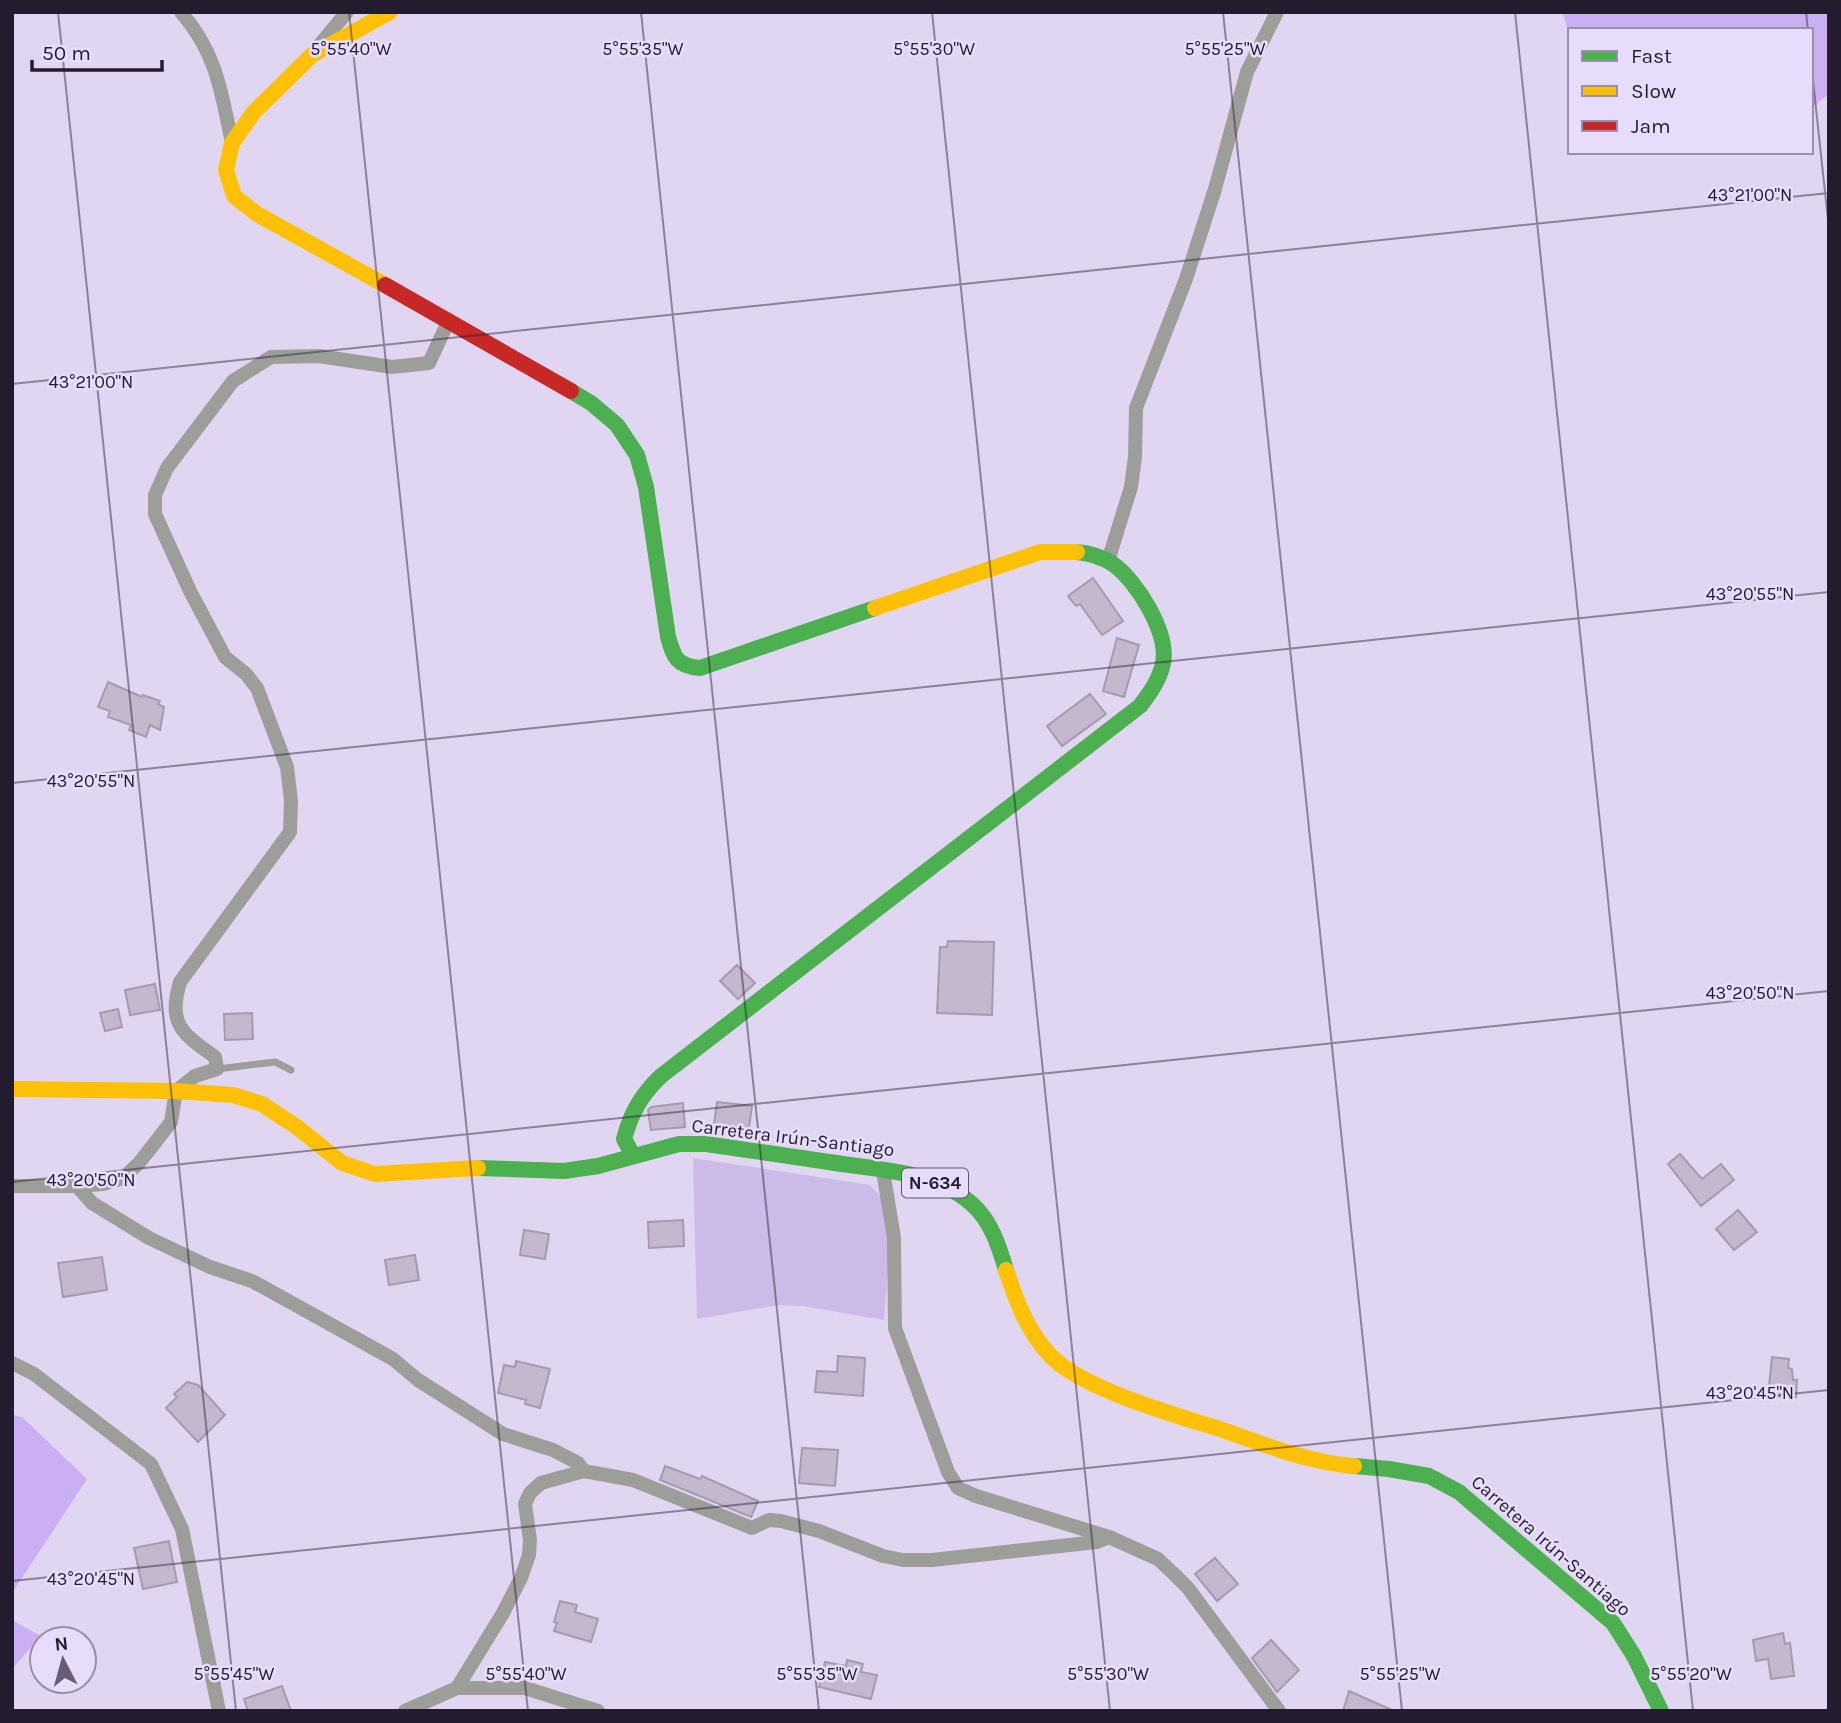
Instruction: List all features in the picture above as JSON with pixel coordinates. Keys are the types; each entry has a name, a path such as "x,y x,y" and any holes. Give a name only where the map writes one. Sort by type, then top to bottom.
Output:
{"main road":[{"path":"390,12 312,55 254,112 233,143 226,170 234,196 257,214 449,320 580,397 607,417 627,437 641,463 646,487 668,637 673,656 685,667 700,668 1040,552 1065,550 1087,553 1108,561 1121,571 1160,627 1164,644 1163,663 1156,687 1140,706 727,1021 654,1082 629,1115 624,1139 633,1155"},
{"name":"Carretera Irún-Santiago","path":"12,1089 176,1091 233,1095 262,1104 297,1127 342,1163 376,1174 467,1168 564,1171 598,1166 679,1144 706,1144 912,1175 947,1188 972,1204 987,1222 998,1244 1016,1300 1032,1332 1052,1357 1081,1377 1129,1399 1246,1438 1335,1465 1389,1469 1429,1476 1459,1492 1613,1623 1634,1656 1661,1711"}],"street":[{"path":"181,12 195,28 215,67 233,143"},
{"path":"312,55 347,12"},
{"path":"1108,561 1131,487 1136,408 1186,279 1215,189 1247,72 1277,12"},
{"path":"12,1186 77,1186 103,1184 123,1178 139,1163 171,1122 176,1091 195,1076 217,1069 215,1057 195,1043 176,1021 174,1003 180,982 290,832 287,767 257,688 246,674 225,657 190,591 155,514 155,495 167,468 233,381 271,356 319,356 391,367 429,363 449,320"},
{"path":"883,1171 894,1238 895,1328 948,1472 958,1488 1109,1537 1158,1559 1188,1588 1279,1711"},
{"path":"77,1186 92,1203 149,1238 211,1267 253,1281 393,1359 418,1380 503,1434 553,1450 578,1463 584,1471"},
{"path":"12,1363 34,1374 151,1464 182,1530 219,1711"},
{"path":"457,1688 521,1578 529,1555 530,1540 525,1504 530,1493 541,1483 584,1471 633,1480 752,1528 769,1520 781,1521 819,1531 883,1556 903,1560 932,1560 1097,1542 1109,1537"},
{"path":"405,1711 457,1688 525,1688 598,1711"}],"lane":[{"path":"217,1069 275,1062 291,1070"}],"shaded area":[{"path":"1562,12 1829,12 1829,94 1813,106 1813,28 1568,29"},
{"path":"693,1158 870,1185 881,1197 889,1250 884,1320 803,1306 779,1305 697,1319"},
{"path":"12,1415 22,1417 87,1479 12,1593"},
{"path":"12,1620 28,1629 28,1651 12,1669"}],"building":[{"path":"1093,578 1123,621 1102,635 1080,604 1076,606 1068,596"},
{"path":"1117,638 1139,645 1124,697 1103,691"},
{"path":"108,682 142,697 143,695 160,701 158,704 164,707 160,730 150,725 146,737 129,730 131,725 108,717 110,711 98,707"},
{"path":"1090,694 1106,714 1062,746 1047,726"},
{"path":"948,941 994,942 992,1015 937,1013 940,947 947,947"},
{"path":"737,965 755,983 738,999 720,981"},
{"path":"155,984 160,1010 130,1015 125,990"},
{"path":"118,1009 122,1027 105,1031 100,1013"},
{"path":"252,1013 253,1039 225,1040 224,1014"},
{"path":"717,1102 752,1106 749,1128 714,1124"},
{"path":"683,1103 685,1127 651,1130 648,1110 651,1107"},
{"path":"1680,1154 1702,1179 1721,1164 1734,1180 1701,1206 1668,1164"},
{"path":"1738,1210 1757,1232 1734,1250 1716,1229"},
{"path":"683,1220 684,1246 649,1248 648,1222"},
{"path":"524,1230 549,1234 545,1259 520,1255"},
{"path":"415,1255 419,1280 389,1285 385,1260"},
{"path":"102,1257 107,1290 63,1297 58,1263"},
{"path":"838,1356 865,1358 863,1396 815,1392 817,1371 837,1372"},
{"path":"1772,1357 1789,1359 1788,1368 1792,1369 1793,1380 1797,1380 1796,1397 1768,1396"},
{"path":"516,1361 550,1369 540,1408 525,1404 526,1400 498,1393 504,1365 515,1367"},
{"path":"187,1382 198,1385 225,1415 198,1442 166,1408 177,1397 174,1394"},
{"path":"802,1448 838,1450 835,1486 799,1483"},
{"path":"665,1466 700,1479 702,1476 758,1501 751,1517 660,1480"},
{"path":"169,1541 177,1582 143,1589 134,1548"},
{"path":"1215,1558 1238,1584 1217,1601 1195,1574"},
{"path":"560,1601 577,1605 575,1612 598,1619 591,1642 554,1631"},
{"path":"1783,1633 1785,1644 1790,1643 1794,1676 1771,1679 1768,1659 1756,1661 1753,1640"},
{"path":"1271,1640 1299,1670 1277,1692 1252,1658"},
{"path":"847,1660 863,1664 861,1672 877,1675 871,1699 819,1687 825,1662 846,1666"},
{"path":"282,1686 291,1711 248,1711 244,1699"},
{"path":"1349,1691 1394,1711 1343,1711"}],"traffic: fast":[{"path":"571,391 591,403 617,425 637,455 646,487 668,637 672,650 681,663 700,668 875,608"},
{"path":"633,1155 624,1139 627,1130 642,1097 661,1076 1144,701 1157,680 1163,663 1164,651 1156,623 1141,595 1122,572 1100,557 1077,552"},
{"path":"478,1168 564,1171 598,1166 679,1144 706,1144 904,1173 940,1184 972,1204 989,1226 1006,1270"},
{"path":"1354,1466 1429,1476 1459,1492 1613,1623 1634,1656 1661,1711"}],"traffic: slow":[{"path":"385,285 257,214 234,196 226,170 232,143 254,112 312,55 390,12"},
{"path":"875,608 1040,552 1077,552"},
{"path":"12,1089 176,1091 233,1095 262,1104 297,1127 342,1163 375,1174 478,1168"},
{"path":"1006,1270 1018,1304 1042,1346 1064,1367 1083,1379 1130,1400 1286,1452 1354,1466"}],"traffic: jam":[{"path":"385,285 571,391"}]}
